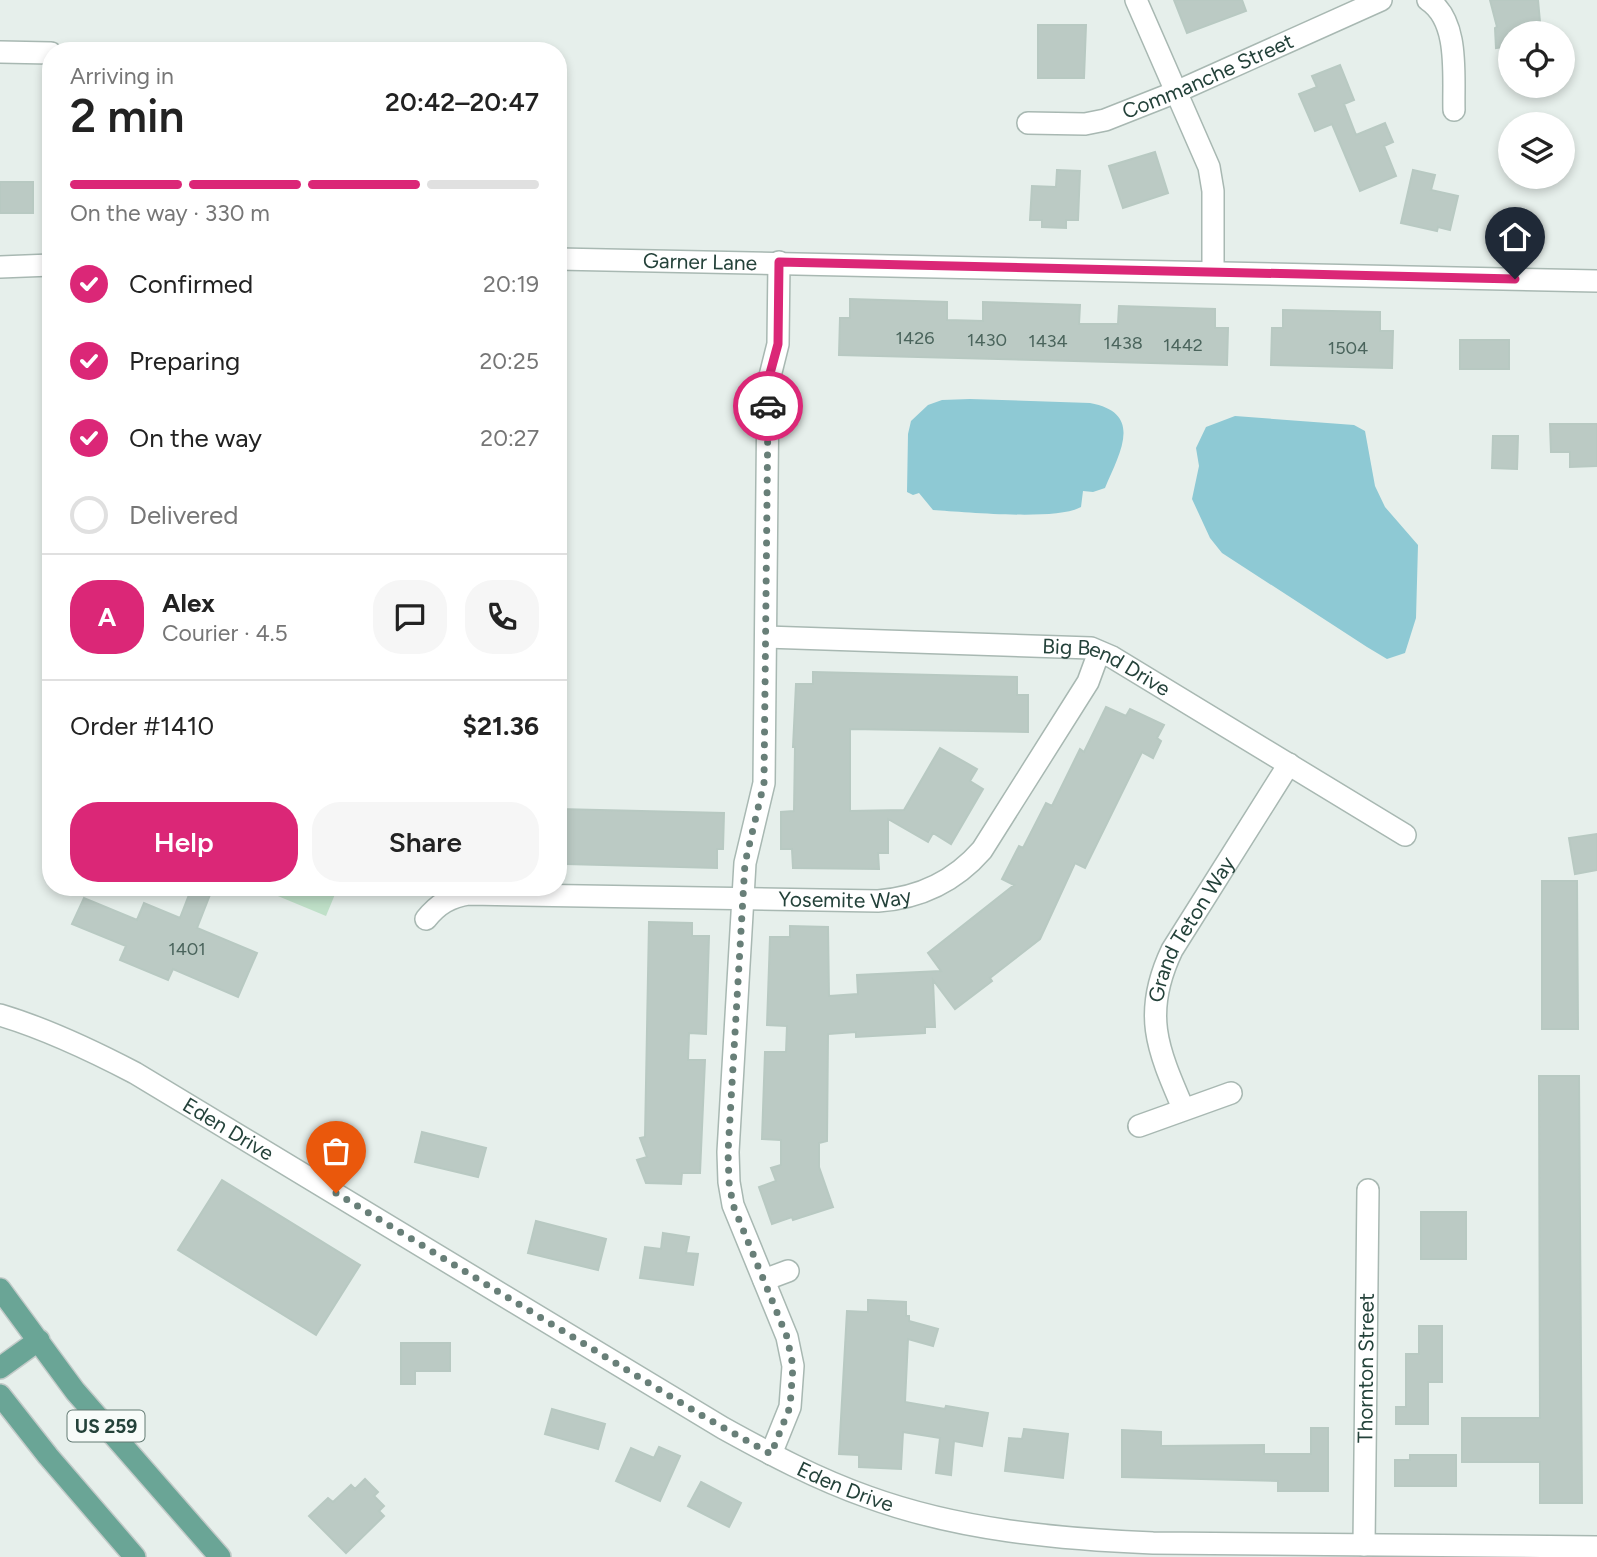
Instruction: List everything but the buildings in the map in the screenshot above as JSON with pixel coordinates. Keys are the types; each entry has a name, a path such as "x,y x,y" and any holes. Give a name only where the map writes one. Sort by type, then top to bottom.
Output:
{"main road":[{"name":"US 259","path":"0,1289 75,1391 220,1557"},
{"path":"0,1368 38,1340"},
{"name":"US 259","path":"0,1395 48,1456 135,1557"}],"street":[{"path":"1136,0 1211,173 1213,272"},
{"name":"Commanche Street","path":"1028,123 1099,122 1176,92 1381,0"},
{"path":"1428,0 1440,10 1449,25 1454,110"},
{"path":"0,52 42,54"},
{"name":"Garner Lane","path":"567,259 1597,281"},
{"path":"771,1454 790,1407 793,1366 787,1337 733,1205 728,1152 746,850 764,783 769,377 778,344 779,262"},
{"path":"0,267 42,265"},
{"name":"Big Bend Drive","path":"766,637 1091,648 1112,657 1405,835"},
{"name":"Yosemite Way","path":"567,895 892,900 920,893 950,878 973,860 990,839 1088,682 1099,652"},
{"name":"Grand Teton Way","path":"1183,1108 1162,1058 1156,1031 1156,1000 1163,969 1172,950 1289,764"},
{"name":"Yosemite Way","path":"426,919 443,903 460,896"},
{"name":"Eden Drive","path":"0,1015 84,1047 159,1086 706,1418 808,1472 869,1497 942,1518 1002,1530 1098,1541 1597,1546"},
{"path":"1139,1126 1231,1093"},
{"name":"Thornton Street","path":"1364,1545 1367,1190"},
{"path":"764,1280 788,1271"}],"green space":[{"path":"278,896 334,896 326,916"}],"water":[{"path":"942,400 1090,403 1107,408 1118,416 1123,425 1123,436 1121,449 1105,488 1093,492 1083,491 1081,507 1052,514 933,510 919,493 913,495 907,492 908,434 911,421 928,405"},
{"path":"1235,416 1354,425 1365,431 1375,486 1385,507 1418,545 1416,618 1405,653 1387,659 1222,553 1210,538 1192,499 1199,466 1196,448 1206,427"}],"way so far":[{"path":"336,1193 706,1418 771,1454 790,1407 794,1380 791,1351 733,1205 728,1152 745,863 764,783 768,406"}],"route":[{"path":"768,406 770,370 778,344 779,262 1515,279"}]}
